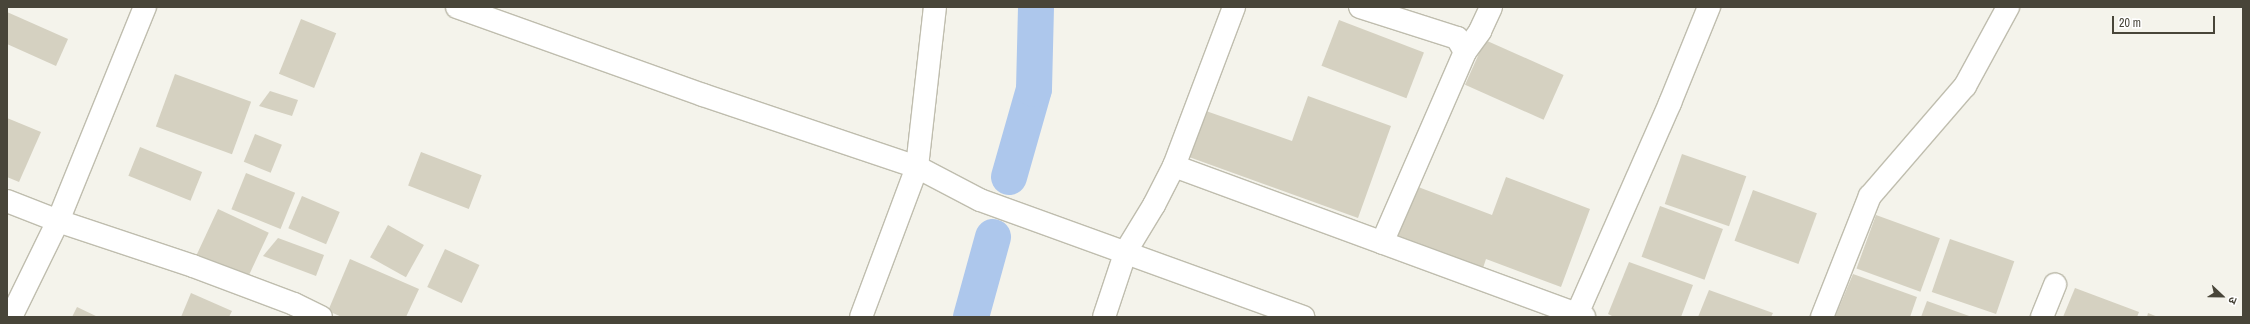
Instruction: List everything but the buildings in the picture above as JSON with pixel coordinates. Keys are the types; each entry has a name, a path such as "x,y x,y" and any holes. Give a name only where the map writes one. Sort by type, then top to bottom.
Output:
{"street":[{"path":"11,317 58,221 145,7"},
{"path":"456,7 703,95 917,167 980,200 1126,251 1304,317"},
{"path":"861,317 917,167 934,7"},
{"path":"1104,317 1126,251 1154,204 1174,166 1234,7"},
{"path":"1360,7 1457,38 1465,52"},
{"path":"1382,243 1465,52 1480,31 1491,7"},
{"path":"1174,166 1581,316 1709,7"},
{"path":"1822,317 1870,196 1965,86 2008,7"},
{"path":"7,201 58,221 193,266 294,304 321,317"},
{"path":"2042,317 2055,284"}],"waterway":[{"path":"1009,177 1034,89 1036,7"},
{"path":"971,317 993,237"}]}
